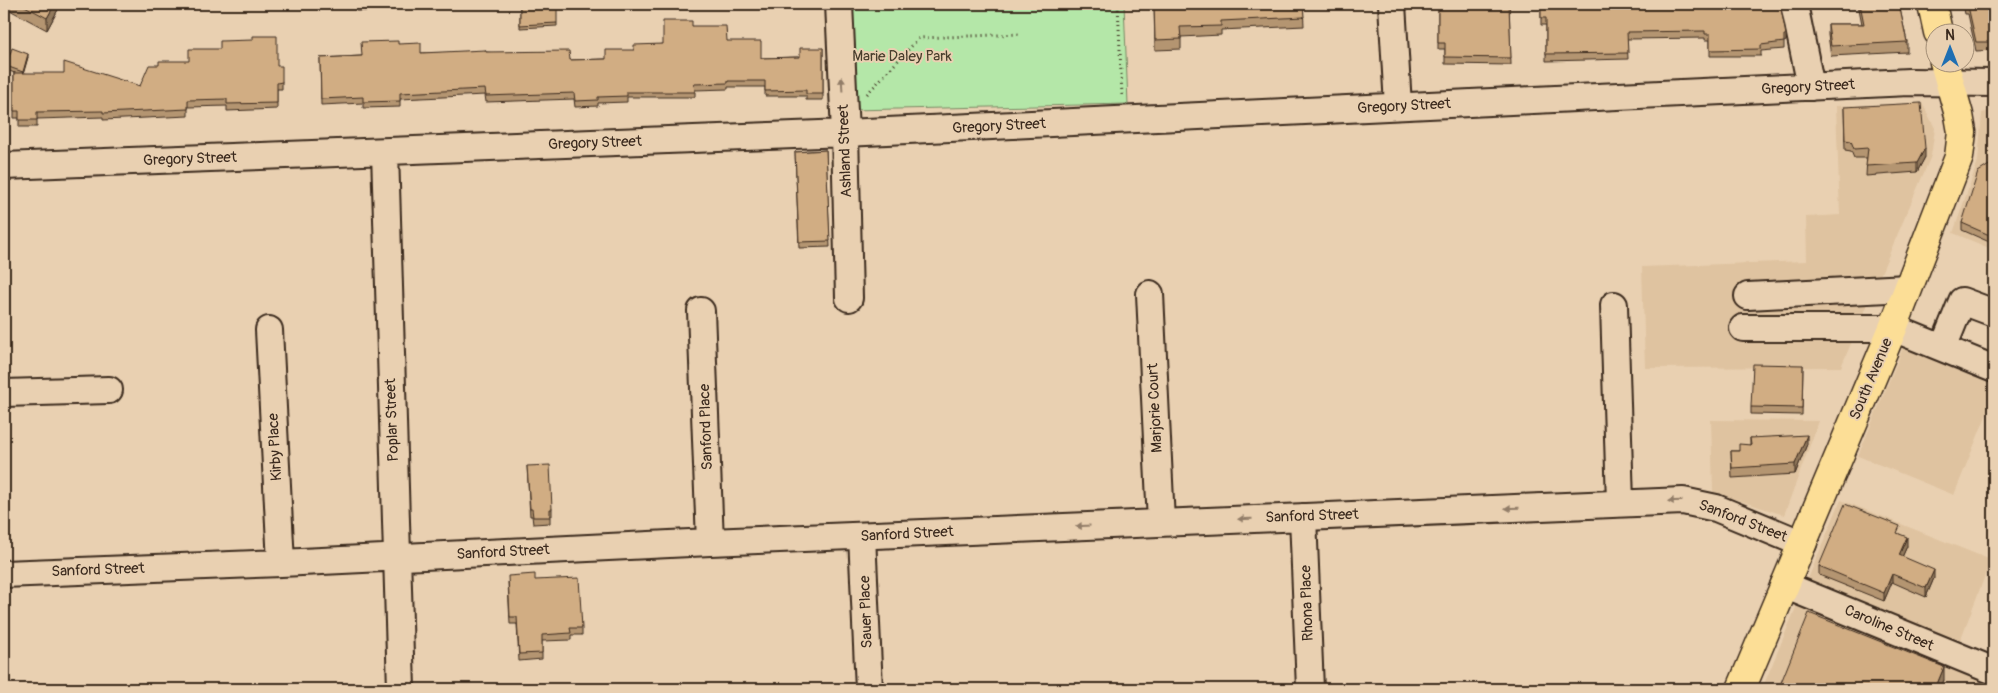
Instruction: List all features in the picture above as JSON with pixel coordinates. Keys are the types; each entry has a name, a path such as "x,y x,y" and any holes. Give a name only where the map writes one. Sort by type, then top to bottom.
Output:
{"main road":[{"path":"1932,4 1936,22"},
{"name":"South Avenue","path":"1742,689 1893,328 1958,157 1962,132 1947,73"}],"street":[{"name":"Ashland Street","path":"838,4 845,133 849,298"},
{"path":"1392,4 1398,106"},
{"path":"1794,4 1811,87"},
{"name":"Gregory Street","path":"4,166 845,133 1811,87 1909,82 1947,73 1994,83"},
{"name":"Poplar Street","path":"385,152 401,689"},
{"path":"1748,296 1908,288"},
{"name":"Marjorie Court","path":"1150,294 1161,522"},
{"path":"1943,348 1962,300 1994,313"},
{"path":"1614,305 1620,503"},
{"name":"Sanford Place","path":"701,312 710,542"},
{"path":"1742,328 1893,328 1994,369"},
{"name":"Kirby Place","path":"269,330 281,563"},
{"path":"4,393 109,390"},
{"name":"Sanford Street","path":"4,574 1161,522 1683,501 1699,503 1738,516 1803,544"},
{"name":"Rhona Place","path":"1303,517 1310,689"},
{"name":"Sauer Place","path":"862,536 869,689"},
{"name":"Caroline Street","path":"1784,585 1994,671"}],"path":[{"path":"1118,4 1122,96"},
{"path":"861,100 919,38 1021,34"}],"shaded area":[{"path":"1922,103 1935,128 1931,156 1841,367 1645,368 1642,267 1807,261 1806,217 1840,215 1836,106"},
{"path":"1994,110 1994,250 1953,233 1978,161 1982,113"},
{"path":"1905,343 1994,379 1994,396 1954,495 1858,456"},
{"path":"1711,420 1819,421 1784,515 1713,492"},
{"path":"1841,500 1991,560 1950,667 1994,687 1994,689 1762,689"}],"green space":[{"name":"Marie Daley Park","path":"846,4 1124,4 1128,104 851,110"}],"building":[{"path":"21,4 55,4 47,18"},
{"path":"557,4 557,23 520,25 520,6"},
{"path":"1154,4 1303,4 1304,17 1221,21 1221,26 1180,27 1181,39 1155,40"},
{"path":"1438,4 1509,4 1511,58 1445,57 1445,43 1438,43"},
{"path":"1541,4 1727,4 1727,9 1762,7 1762,4 1780,4 1786,35 1784,35 1784,42 1761,45 1761,49 1710,50 1710,34 1705,34 1705,31 1627,32 1628,53 1546,54 1546,18 1541,18"},
{"path":"1860,4 1899,4 1907,42 1831,46 1828,24 1864,24"},
{"path":"1963,4 1994,4 1994,42 1976,42 1976,22 1972,22 1968,6"},
{"path":"663,21 692,21 692,26 726,26 727,41 761,41 761,58 800,57 800,48 823,48 823,94 806,94 806,90 765,91 765,81 728,81 728,83 694,84 695,92 627,92 627,96 598,97 598,100 575,101 574,93 486,96 485,89 400,93 400,101 363,102 363,97 321,99 320,58 362,56 361,42 398,41 398,44 421,43 421,53 485,50 486,52 569,51 570,60 606,59 606,50 634,50 634,45 663,44"},
{"path":"253,36 277,36 277,66 282,66 282,82 277,83 277,103 227,104 227,99 188,100 188,109 103,113 103,111 37,112 37,120 19,120 19,111 14,111 14,73 64,73 64,62 140,86 149,65 159,65 159,61 189,61 189,49 220,49 220,41 253,40"},
{"path":"12,48 28,54 23,72 6,66"},
{"path":"1921,103 1925,148 1917,163 1866,166 1868,148 1854,149 1851,141 1845,140 1844,107"},
{"path":"826,150 830,241 799,242 795,152"},
{"path":"1994,162 1994,237 1962,223 1978,172"},
{"path":"1753,364 1803,365 1802,408 1751,407"},
{"path":"1807,435 1795,464 1732,468 1731,451 1739,451 1739,444 1751,445 1750,438"},
{"path":"550,465 552,509 550,509 550,517 533,517 532,509 530,509 527,466"},
{"path":"1845,504 1900,526 1897,533 1907,537 1899,555 1934,570 1926,588 1892,574 1884,593 1819,566"},
{"path":"535,574 535,580 579,578 582,628 570,628 571,633 542,635 542,653 519,654 517,617 510,617 508,576"},
{"path":"1809,613 1944,667 1935,689 1789,689 1780,685"}]}
